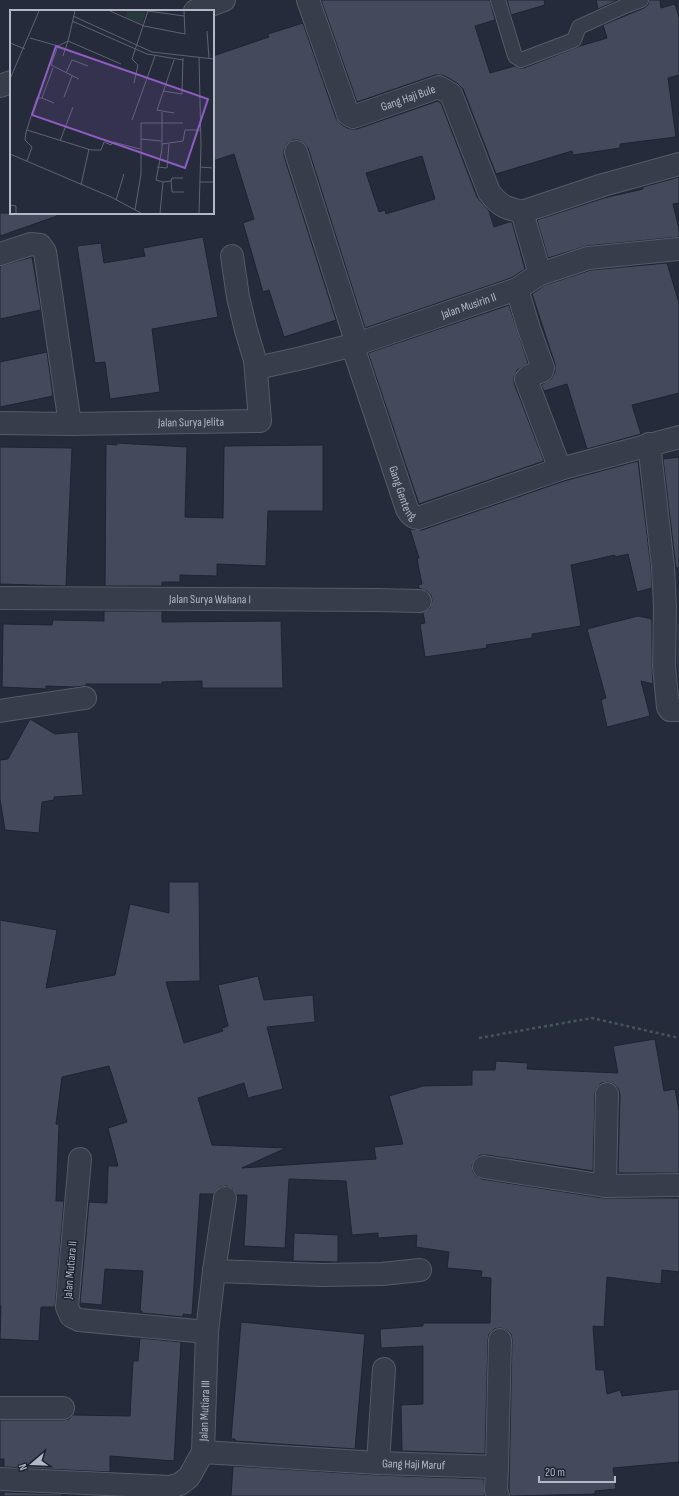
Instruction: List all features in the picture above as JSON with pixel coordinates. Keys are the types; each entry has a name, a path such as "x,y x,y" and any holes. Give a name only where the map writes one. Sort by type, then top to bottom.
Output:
{"street":[{"path":"198,10 224,0"},
{"name":"Gang Haji Bule","path":"308,0 350,116 353,117 441,87 451,94 453,98 489,192 495,200 504,207 522,212"},
{"path":"0,86 10,82"},
{"path":"296,152 357,344"},
{"path":"540,274 522,212 604,185 679,164"},
{"path":"0,254 31,244 40,245 45,252 70,424"},
{"name":"Jalan Musirin II","path":"257,368 357,344 517,289 540,274 588,258 679,249"},
{"path":"232,256 238,297 257,368"},
{"path":"517,289 528,329 543,368 542,371 526,378 560,469"},
{"name":"Gang Genteng","path":"357,344 355,353 368,395 407,509 414,518 418,518 560,469 679,437"},
{"name":"Jalan Surya Jelita","path":"0,423 70,424 260,421 257,368"},
{"path":"649,444 663,566 665,607 664,666 668,707 670,710 679,710"},
{"name":"Jalan Surya Wahana I","path":"0,598 420,601"},
{"path":"0,711 85,698"},
{"path":"605,1186 607,1094"},
{"name":"Jalan Mutiara II","path":"80,1159 67,1307 72,1316 79,1320 207,1332"},
{"path":"484,1167 605,1186 679,1185"},
{"name":"Jalan Mutiara III","path":"0,1479 170,1487 180,1484 189,1477 203,1452 207,1332 225,1198"},
{"path":"214,1271 352,1275 382,1274 420,1270"},
{"path":"498,1496 496,1490 500,1340"},
{"path":"378,1463 384,1369"},
{"path":"0,1408 63,1408"},
{"name":"Gang Haji Maruf","path":"203,1452 378,1463 497,1467"}],"lane":[{"path":"498,0 515,56 521,60 574,40 579,27 641,0"}],"path":[{"path":"479,1038 592,1018 679,1038"}],"building":[{"path":"321,0 490,0 495,20 475,26 490,73 515,66 524,68 580,46 607,38 603,25 644,8 648,5 649,0 660,0 661,8 675,4 679,17 679,75 668,78 676,137 620,144 620,148 573,155 572,151 496,174 463,89 457,83 445,76 435,75 357,102"},
{"path":"507,0 544,0 545,5 511,15"},
{"path":"596,0 618,0 598,9"},
{"path":"303,23 336,118 347,128 357,129 438,101 441,103 477,197 489,211 494,227 512,222 525,269 511,278 365,328 308,148 299,140 293,140 287,144 284,150 284,156 336,320 284,337 269,290 263,292 243,223 254,219 234,154 214,161 214,56 269,37 268,34","holes":["422,156 435,199 386,214 385,210 379,212 366,173"]},
{"path":"679,177 679,203 673,204 679,229 679,237 587,246 548,258 537,220 604,198 643,189 643,187"},
{"path":"0,213 56,214 57,216 0,236"},
{"path":"203,237 218,317 152,329 160,392 110,399 105,362 95,363 77,246 101,243 104,263 145,256 143,248"},
{"path":"32,257 41,310 0,319 0,266"},
{"path":"667,263 679,303 679,393 632,405 641,434 587,449 567,384 544,391 541,385 551,379 555,372 555,364 532,294 545,285 591,270"},
{"path":"509,305 528,363 517,370 514,377 514,383 544,461 419,504 368,353"},
{"path":"47,352 53,396 0,407 0,362"},
{"path":"117,443 187,447 185,517 223,518 224,446 323,445 323,511 268,511 266,566 217,564 217,576 180,575 180,582 162,582 162,586 105,586 106,444 117,445"},
{"path":"0,447 72,448 66,586 0,584"},
{"path":"679,457 679,568 676,568 663,459"},
{"path":"638,461 651,567 652,588 637,592 628,554 615,557 615,555 571,565 581,626 532,634 532,638 486,645 487,648 425,657 420,624 425,623 423,613 430,608 432,601 431,595 427,591 419,588 418,585 422,584 417,559 419,558 410,529 422,530 564,481"},
{"path":"104,611 162,611 162,622 281,621 283,688 202,688 202,681 162,682 162,684 86,684 86,686 74,687 46,686 46,689 2,687 3,624 52,625 53,620 104,621"},
{"path":"638,616 652,619 653,684 641,681 650,716 607,727 601,700 606,698 587,629"},
{"path":"677,623 679,623 679,689 677,666"},
{"path":"30,719 55,734 78,732 83,795 54,797 54,800 42,802 39,833 5,830 0,799 0,760 8,759"},
{"path":"169,882 199,882 200,981 166,982 184,1043 223,1031 222,1028 228,1026 218,985 258,976 264,1000 313,995 315,1022 267,1027 283,1089 248,1098 244,1083 198,1098 212,1145 286,1148 242,1168 376,1159 374,1147 403,1144 389,1096 423,1086 472,1085 472,1070 495,1070 496,1061 528,1063 527,1069 618,1073 613,1046 655,1039 664,1091 675,1089 679,1111 679,1173 618,1173 620,1094 618,1088 614,1084 608,1082 601,1083 597,1087 595,1093 593,1171 486,1155 480,1155 475,1159 472,1165 473,1172 476,1176 482,1179 603,1198 679,1198 679,1272 662,1270 661,1284 607,1277 604,1327 593,1326 596,1370 604,1370 607,1394 620,1390 622,1396 679,1389 679,1462 613,1468 616,1489 595,1491 595,1494 510,1496 512,1340 511,1334 507,1330 501,1328 494,1329 489,1334 488,1340 485,1454 402,1451 401,1405 423,1404 423,1346 381,1348 380,1329 423,1326 423,1323 490,1323 491,1278 481,1277 482,1271 447,1268 449,1252 416,1247 417,1235 378,1238 378,1233 352,1235 346,1181 289,1179 285,1248 244,1246 247,1195 237,1195 233,1189 226,1186 220,1187 214,1194 200,1194 192,1315 183,1314 183,1317 142,1313 142,1311 140,1311 143,1271 105,1269 102,1305 80,1303 89,1202 107,1203 108,1166 118,1166 108,1128 127,1122 109,1066 62,1077 56,1124 59,1125 56,1201 64,1201 55,1307 41,1307 39,1341 0,1339 0,920 57,930 46,988 115,975 130,904 169,913"},
{"path":"294,1233 338,1235 338,1262 293,1261"},
{"path":"241,1322 365,1334 355,1449 235,1441 235,1439 231,1439"},
{"path":"140,1338 181,1342 174,1461 110,1456 110,1472 4,1467 4,1459 0,1459 0,1420 63,1420 69,1419 73,1415 130,1416 133,1361 138,1361"},
{"path":"233,1466 377,1475 484,1479 485,1496 231,1496"},
{"path":"4,1492 62,1494 62,1496 4,1496"}]}
